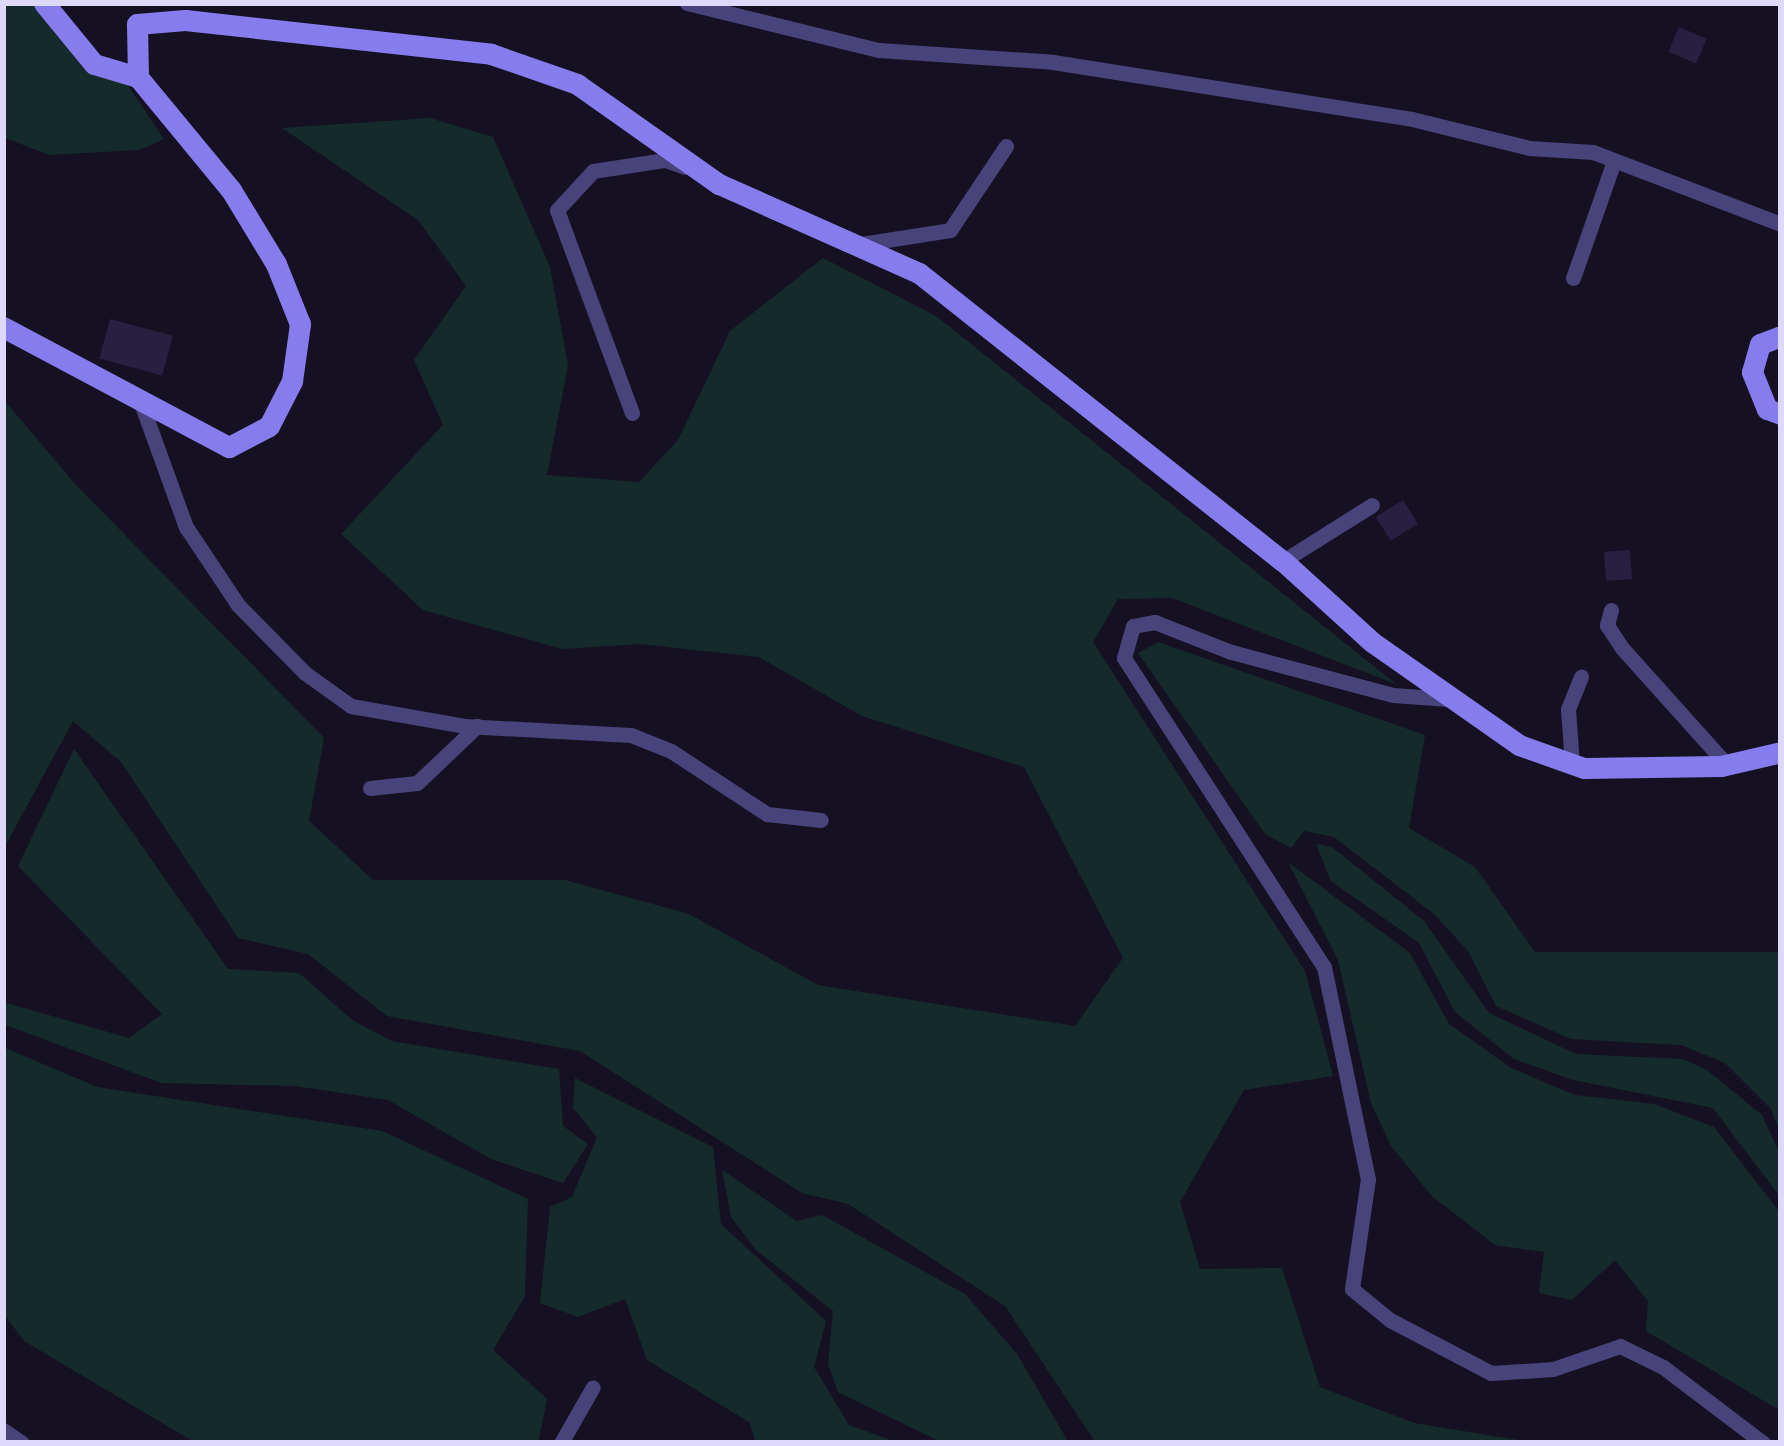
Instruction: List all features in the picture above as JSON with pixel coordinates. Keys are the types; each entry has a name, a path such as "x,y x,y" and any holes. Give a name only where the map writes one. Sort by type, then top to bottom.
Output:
{"street":[{"path":"3,327 229,447 269,426 292,381 300,324 276,264 231,190 138,77 94,64 44,3"},
{"path":"687,3 879,50 1053,62 1412,119 1614,161 1781,224"},
{"path":"138,77 136,24 185,20 491,54 577,84 705,174"},
{"path":"852,243 890,244 950,230 1006,146"},
{"path":"632,413 556,210 593,172 665,160 919,273 1283,561 1448,699 1519,746 1572,764 1726,764 1781,752"},
{"path":"1573,278 1614,161"},
{"path":"1781,336 1760,344 1752,372 1768,409 1781,414"},
{"path":"141,403 186,527 238,605 305,673 351,706 477,727 631,735 671,751 767,814 821,820"},
{"path":"1283,561 1372,505"},
{"path":"1611,610 1607,625 1622,648 1726,764"},
{"path":"1448,699 1393,695 1277,664 1155,622 1133,626 1124,658 1324,967 1368,1179 1352,1288 1390,1320 1491,1373 1552,1370 1620,1346 1663,1367 1763,1443"},
{"path":"1572,764 1568,709 1581,676"},
{"path":"370,788 417,783 477,727"},
{"path":"561,1443 593,1387"},
{"path":"3,1430 22,1443"}],"green space":[{"path":"3,3 33,3 87,73 127,84 164,139 139,150 49,155 3,137"},
{"path":"430,118 493,137 550,267 568,365 547,475 639,482 678,440 730,331 823,258 936,316 1396,684 1172,598 1118,599 1093,642 1305,971 1333,1076 1244,1090 1180,1202 1200,1269 1282,1268 1320,1387 1414,1423 1537,1443 1096,1443 1005,1306 848,1204 802,1193 580,1051 387,1016 308,954 238,938 121,762 73,721 3,850 3,399 77,486 324,738 309,821 373,880 565,880 689,914 818,985 1075,1026 1123,958 1024,767 862,716 759,657 640,644 562,649 423,610 341,534 443,425 414,360 466,286 418,220 282,128"},
{"path":"1158,642 1425,735 1409,828 1475,867 1535,952 1781,952 1781,1135 1771,1109 1725,1063 1681,1045 1571,1039 1496,1006 1468,951 1434,914 1334,837 1304,831 1291,848 1265,834 1138,653"},
{"path":"74,749 228,969 299,973 352,1020 392,1041 559,1069 563,1126 588,1144 563,1183 491,1159 388,1100 295,1086 161,1083 3,1024 3,1002 129,1038 162,1014 18,866"},
{"path":"1316,844 1332,847 1424,921 1489,1013 1576,1054 1683,1059 1707,1070 1762,1115 1781,1156 1781,1198 1713,1108 1573,1080 1514,1059 1455,1012 1419,943 1331,881"},
{"path":"1288,862 1410,953 1449,1024 1511,1068 1575,1095 1654,1104 1714,1127 1781,1214 1781,1411 1646,1331 1648,1301 1615,1260 1572,1300 1539,1293 1544,1252 1495,1245 1432,1196 1391,1146 1371,1103 1338,960"},
{"path":"3,1047 97,1087 382,1131 528,1199 525,1296 493,1350 547,1399 538,1443 196,1443 24,1341 3,1313"},
{"path":"575,1078 713,1147 721,1224 826,1321 814,1367 849,1425 899,1443 756,1443 749,1422 647,1360 625,1299 578,1317 540,1303 550,1207 572,1197 597,1137 573,1108"},
{"path":"722,1170 797,1221 822,1215 965,1294 1017,1354 1069,1443 943,1443 838,1392 828,1364 833,1311 756,1250 731,1217"}],"building":[{"path":"1679,27 1707,39 1696,64 1668,52"},
{"path":"110,319 173,336 162,375 99,359"},
{"path":"1403,500 1418,524 1391,541 1376,517"},
{"path":"1630,550 1632,579 1606,581 1604,552"}]}
